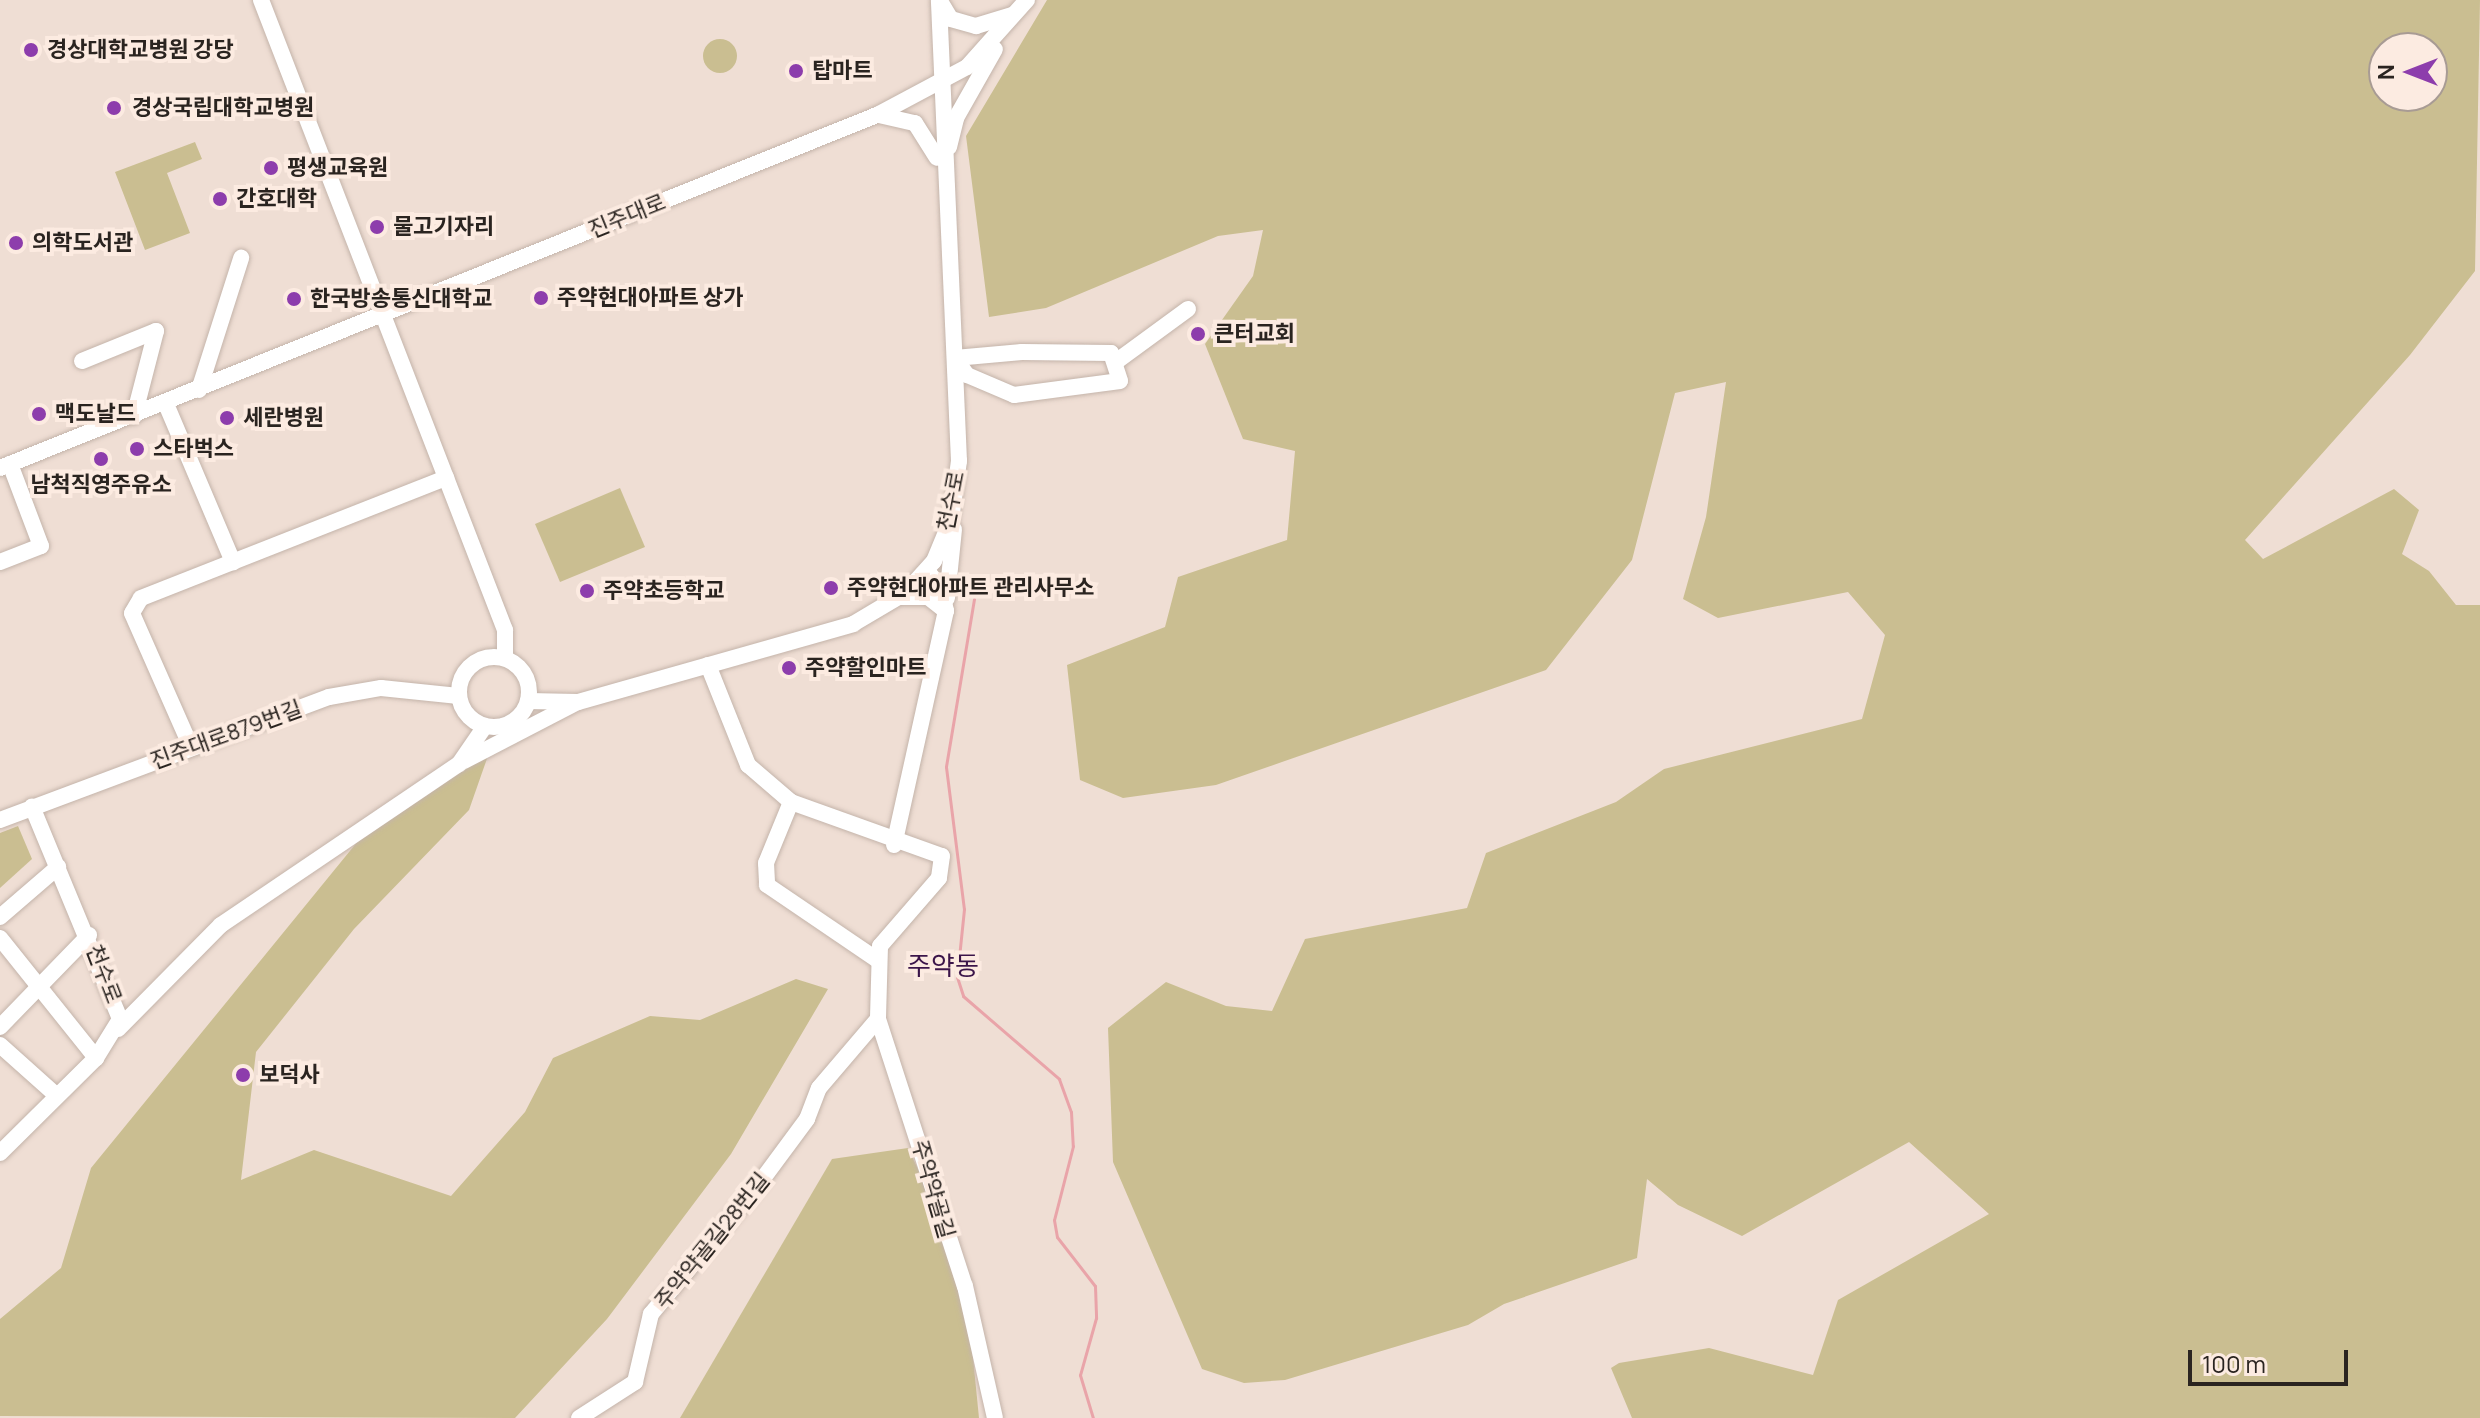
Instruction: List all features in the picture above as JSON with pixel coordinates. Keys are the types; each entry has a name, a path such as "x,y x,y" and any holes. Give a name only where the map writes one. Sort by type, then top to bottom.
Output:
{"street":[{"path":"261,0 379,315 505,630 505,658 526,679 528,701 516,719 485,726 459,764"},
{"path":"939,0 951,19 976,26 1024,4"},
{"name":"천수로","path":"528,701 578,702 853,624 900,597 927,571 951,520 959,461 955,358 942,191 939,0"},
{"path":"942,191 956,118 1024,4"},
{"name":"진주대로","path":"0,562 41,546 5,466 166,404 877,115 942,84 1024,4"},
{"path":"877,115 927,132 942,191"},
{"path":"199,390 241,258"},
{"path":"1117,361 1188,309"},
{"path":"82,361 156,331 134,416"},
{"path":"1111,353 1117,361 1120,381 1014,395 967,375 955,358 1111,353"},
{"path":"166,404 233,562"},
{"path":"894,845 946,611 959,461"},
{"path":"191,747 132,613 141,598 446,478"},
{"path":"927,571 941,587 946,611"},
{"path":"900,597 928,597 946,611"},
{"path":"485,726 467,715 459,696 475,662 505,658"},
{"path":"708,665 748,765 791,802 894,845 942,856 939,878 907,906 876,959 767,885 766,863 791,802"},
{"name":"진주대로879번길","path":"0,820 191,747 358,691 459,696"},
{"path":"118,1029 221,925 459,764 578,702"},
{"name":"천수로","path":"0,1153 96,1058 118,1029 119,1012 89,935 32,807"},
{"path":"0,917 58,867"},
{"path":"0,1027 89,935"},
{"path":"0,938 96,1058"},
{"name":"주약약골길","path":"876,959 878,1019 965,1286 995,1418"},
{"name":"주약약골길28번길","path":"579,1418 635,1382 651,1314 756,1188 807,1119 819,1088 878,1019"},
{"path":"0,1045 57,1096"}],"shaded area":[{"path":"1047,0 2480,0 2475,271 2410,355 2245,540 2263,559 2394,489 2419,510 2402,554 2429,571 2456,605 2480,605 2480,1418 1632,1418 1611,1368 1619,1363 1709,1348 1813,1375 1838,1300 1989,1214 1909,1142 1742,1236 1678,1205 1647,1179 1637,1258 1504,1304 1468,1325 1285,1380 1244,1383 1202,1369 1113,1162 1108,1028 1166,982 1226,1006 1272,1011 1305,939 1467,908 1486,853 1616,802 1664,769 1862,719 1885,635 1848,592 1718,618 1683,599 1706,517 1726,382 1675,393 1632,560 1546,670 1216,785 1123,798 1080,780 1067,665 1165,627 1178,577 1287,540 1295,451 1243,439 1205,344 1253,276 1263,230 1218,236 1046,308 989,317 966,136"},
{"path":"720,39 732,44 737,56 732,68 720,73 708,68 703,56 708,44"},
{"path":"195,142 202,159 167,173 190,233 145,250 115,172"},
{"path":"620,488 645,547 560,582 535,524"},
{"path":"490,750 469,810 354,929 256,1052 241,1180 314,1150 451,1196 525,1112 553,1058 650,1016 700,1020 796,979 828,989 731,1154 607,1319 515,1418 0,1416 0,1319 61,1268 91,1168 367,830"},
{"path":"18,826 32,859 0,888 0,833"},
{"path":"908,1148 964,1267 979,1418 680,1418 832,1159"}],"waterway":[{"path":"974,599 946,767 964,909 957,977 963,996 1059,1079 1071,1112 1073,1146 1054,1220 1057,1237 1095,1286 1096,1318 1080,1375 1093,1418"}],"place":[{"name":"경상대학교병원 강당","path":"31,50"},
{"name":"탑마트","path":"796,71"},
{"name":"경상국립대학교병원","path":"114,108"},
{"name":"평생교육원","path":"271,168"},
{"name":"간호대학","path":"220,199"},
{"name":"물고기자리","path":"377,227"},
{"name":"의학도서관","path":"16,243"},
{"name":"주약현대아파트 상가","path":"541,298"},
{"name":"한국방송통신대학교","path":"294,299"},
{"name":"큰터교회","path":"1198,334"},
{"name":"맥도날드","path":"39,414"},
{"name":"세란병원","path":"227,418"},
{"name":"스타벅스","path":"137,449"},
{"name":"남척직영주유소","path":"101,459"},
{"name":"주약현대아파트 관리사무소","path":"831,588"},
{"name":"주약초등학교","path":"587,591"},
{"name":"주약할인마트","path":"789,668"},
{"name":"보덕사","path":"243,1075"}],"district":[{"name":"주약동","path":"943,966"}]}
